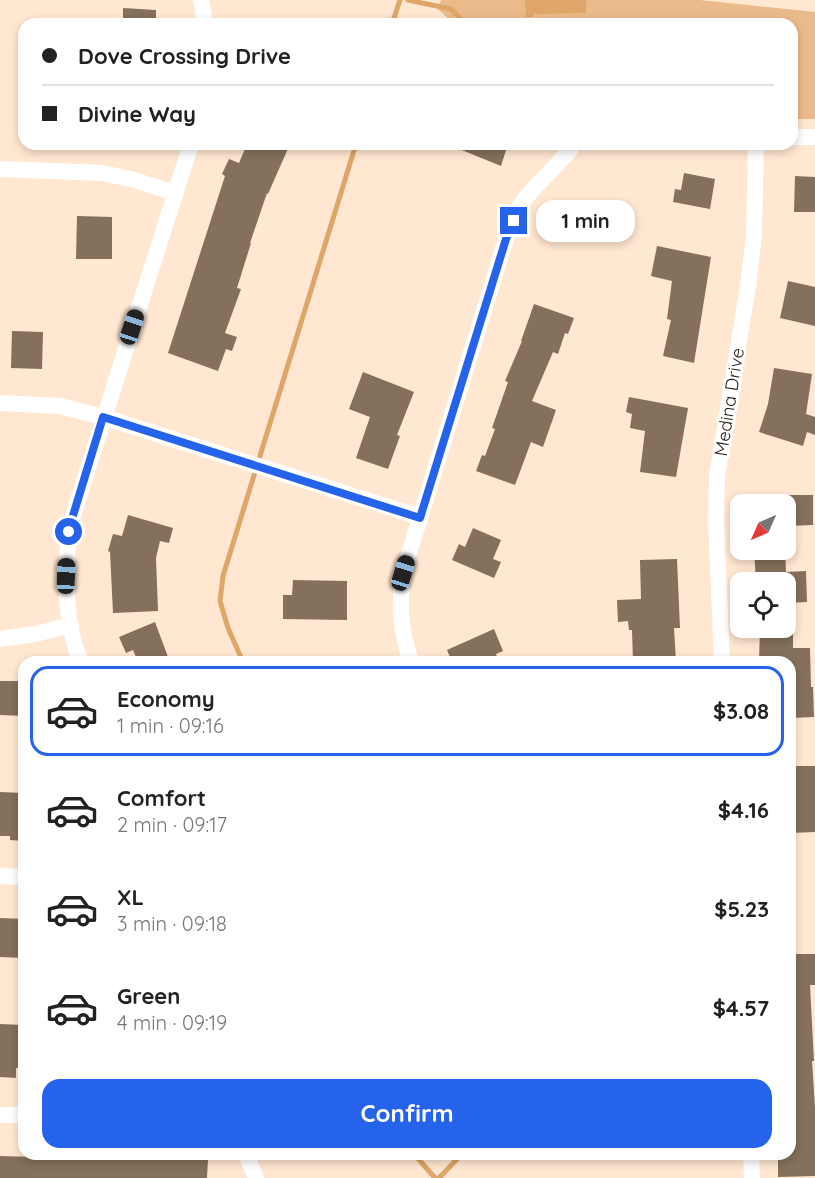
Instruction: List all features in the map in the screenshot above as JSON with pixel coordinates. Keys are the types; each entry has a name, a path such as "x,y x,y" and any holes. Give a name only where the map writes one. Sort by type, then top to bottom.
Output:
{"street":[{"path":"201,0 204,18"},
{"path":"798,137 815,137"},
{"path":"79,656 70,625 66,576 67,544 72,519 189,150"},
{"path":"409,656 403,638 400,597 403,573 506,239 522,202 570,150"},
{"name":"Medina Drive","path":"722,656 716,519 717,476 754,236 756,150"},
{"path":"0,169 102,173 131,179 175,193"},
{"path":"0,403 60,406 103,417 420,518"},
{"path":"0,639 35,634 70,625"},
{"path":"0,876 18,877"},
{"path":"0,1115 18,1116"},
{"path":"248,1160 256,1178"},
{"path":"751,1160 752,1178"}],"shaded area":[{"path":"441,0 700,0 815,12 815,119 798,119 798,18 448,18 438,9"},
{"path":"525,0 586,0 586,13 533,14 533,17 526,17"}],"building":[{"path":"123,8 156,10 156,18 123,18"},
{"path":"244,150 287,150 267,193 237,288 241,289 225,333 237,337 232,351 226,349 218,371 168,353 225,176 222,174 229,159 239,163"},
{"path":"462,150 506,150 501,166"},
{"path":"684,173 715,179 710,209 673,202 675,189 681,190"},
{"path":"795,176 815,177 815,212 794,212"},
{"path":"77,216 112,217 112,259 76,259"},
{"path":"657,246 711,257 694,363 663,356 671,320 667,319 672,281 651,276"},
{"path":"788,281 815,287 815,326 780,318"},
{"path":"534,304 574,318 568,334 565,333 558,354 553,352 532,401 556,410 543,447 531,442 515,485 476,471 482,455 485,456 495,429 492,428 508,382 505,381 522,341"},
{"path":"12,331 43,332 42,369 11,368"},
{"path":"774,368 812,374 806,414 815,417 815,435 807,432 803,446 759,432 768,404"},
{"path":"363,372 414,392 397,435 400,436 388,469 356,458 370,417 349,409"},
{"path":"629,397 688,408 676,477 640,472 645,431 630,428 632,414 626,412"},
{"path":"796,495 813,495 813,525 796,526"},
{"path":"128,515 173,528 169,543 160,541 156,558 158,611 113,613 110,552 108,551 113,534 122,536"},
{"path":"473,528 501,540 493,559 501,562 494,578 452,560 459,544 465,547"},
{"path":"677,559 680,628 674,628 676,656 633,656 632,630 629,630 628,621 618,622 617,600 641,599 640,560"},
{"path":"755,560 785,560 786,572 755,572"},
{"path":"806,571 807,602 796,603 796,572 786,572"},
{"path":"293,580 347,581 347,620 283,619 283,595 292,595"},
{"path":"155,622 168,656 136,656 133,650 126,653 119,637"},
{"path":"494,629 503,651 496,654 497,656 450,656 447,650"},
{"path":"760,638 793,638 793,648 810,648 814,717 796,718 796,656 759,656"},
{"path":"0,681 18,681 18,716 0,715"},
{"path":"796,766 815,766 815,832 796,833"},
{"path":"0,792 18,793 18,841 10,840 10,836 0,836"},
{"path":"0,918 18,919 18,958 0,957"},
{"path":"796,954 815,954 815,985 810,985 814,1061 812,1061 815,1176 778,1177 778,1160 796,1160"},
{"path":"0,1024 18,1025 16,1078 0,1077"},
{"path":"0,1156 18,1157 18,1160 208,1160 207,1178 0,1178"}],"waterway":[{"path":"394,18 400,0"},
{"path":"408,0 451,9 460,18"},
{"path":"240,656 228,628 220,601 223,576 354,150"},
{"path":"419,1160 435,1178"},
{"path":"439,1178 456,1160"}],"route":[{"path":"69,532 103,417 420,518 506,239 514,221"}]}
